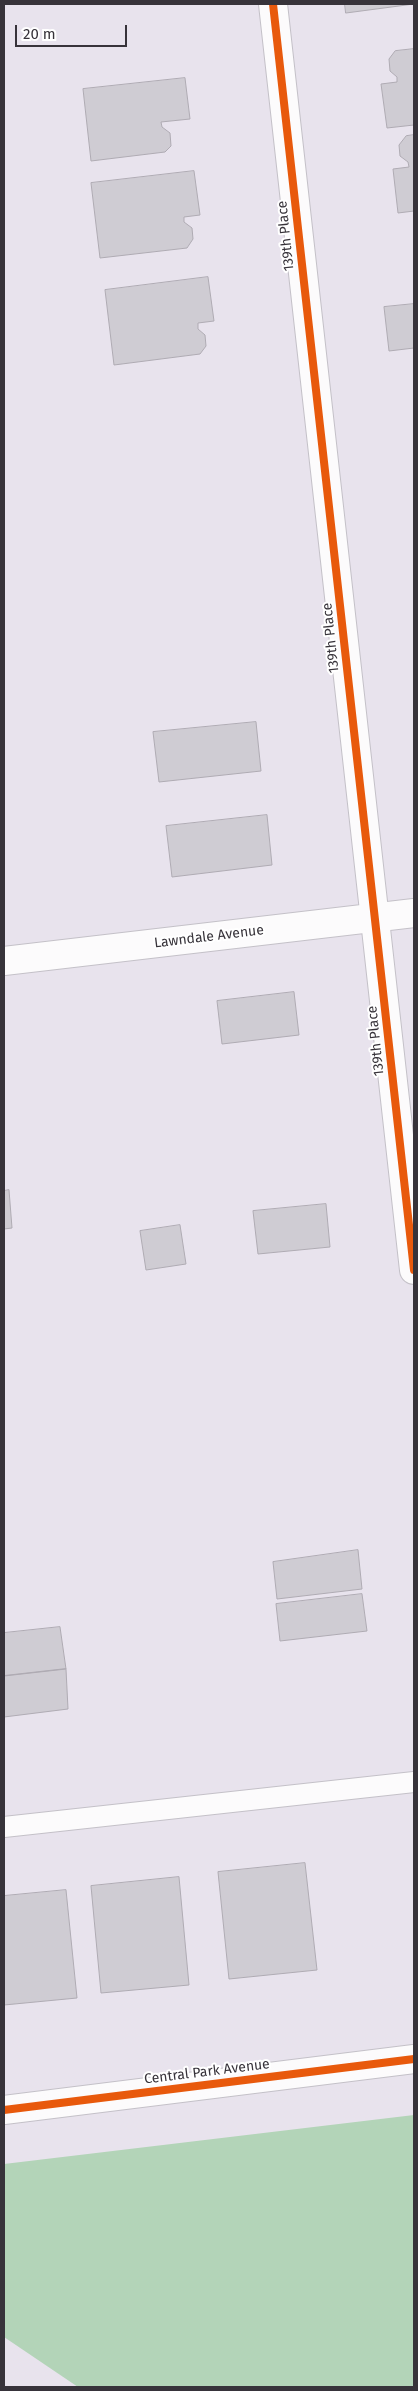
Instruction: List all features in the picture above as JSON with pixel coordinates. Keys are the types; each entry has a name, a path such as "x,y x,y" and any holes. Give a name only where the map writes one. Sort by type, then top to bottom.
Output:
{"street":[{"name":"139th Place","path":"273,4 414,1270"},
{"name":"Lawndale Avenue","path":"4,961 414,913"},
{"name":"Central Park Avenue","path":"4,2110 414,2059"}],"lane":[{"path":"4,1827 414,1782"}],"green space":[{"path":"414,2115 414,2387 78,2387 4,2337 4,2164"}],"building":[{"path":"345,4 414,4 346,13"},
{"path":"414,49 414,125 387,128 381,84 397,82 397,77 390,71 389,59 395,51"},
{"path":"185,78 190,119 161,122 162,127 170,133 171,146 165,152 91,161 83,89"},
{"path":"414,135 414,211 398,213 393,169 409,167 408,162 400,156 399,145 406,136"},
{"path":"194,171 200,215 184,217 184,222 192,228 193,239 187,248 100,258 91,183"},
{"path":"208,277 214,321 198,323 198,329 205,335 206,346 200,354 114,365 105,290"},
{"path":"414,304 414,348 389,351 384,307"},
{"path":"256,722 261,771 159,782 153,732"},
{"path":"267,815 272,865 172,877 166,826"},
{"path":"294,992 299,1035 222,1044 217,1001"},
{"path":"9,1190 12,1228 4,1229 4,1191"},
{"path":"326,1204 330,1247 258,1254 253,1211"},
{"path":"180,1225 186,1264 146,1270 140,1231"},
{"path":"358,1550 362,1589 277,1599 273,1562"},
{"path":"362,1594 367,1631 280,1641 276,1604"},
{"path":"60,1627 66,1669 4,1676 4,1633"},
{"path":"66,1669 68,1709 4,1717 4,1676"},
{"path":"305,1863 317,1970 229,1979 218,1872"},
{"path":"179,1877 189,1985 101,1993 91,1886"},
{"path":"66,1890 77,1998 4,2005 4,1896"}],"cycle path":[{"path":"273,4 414,1270"},
{"path":"4,2110 414,2059"}]}
